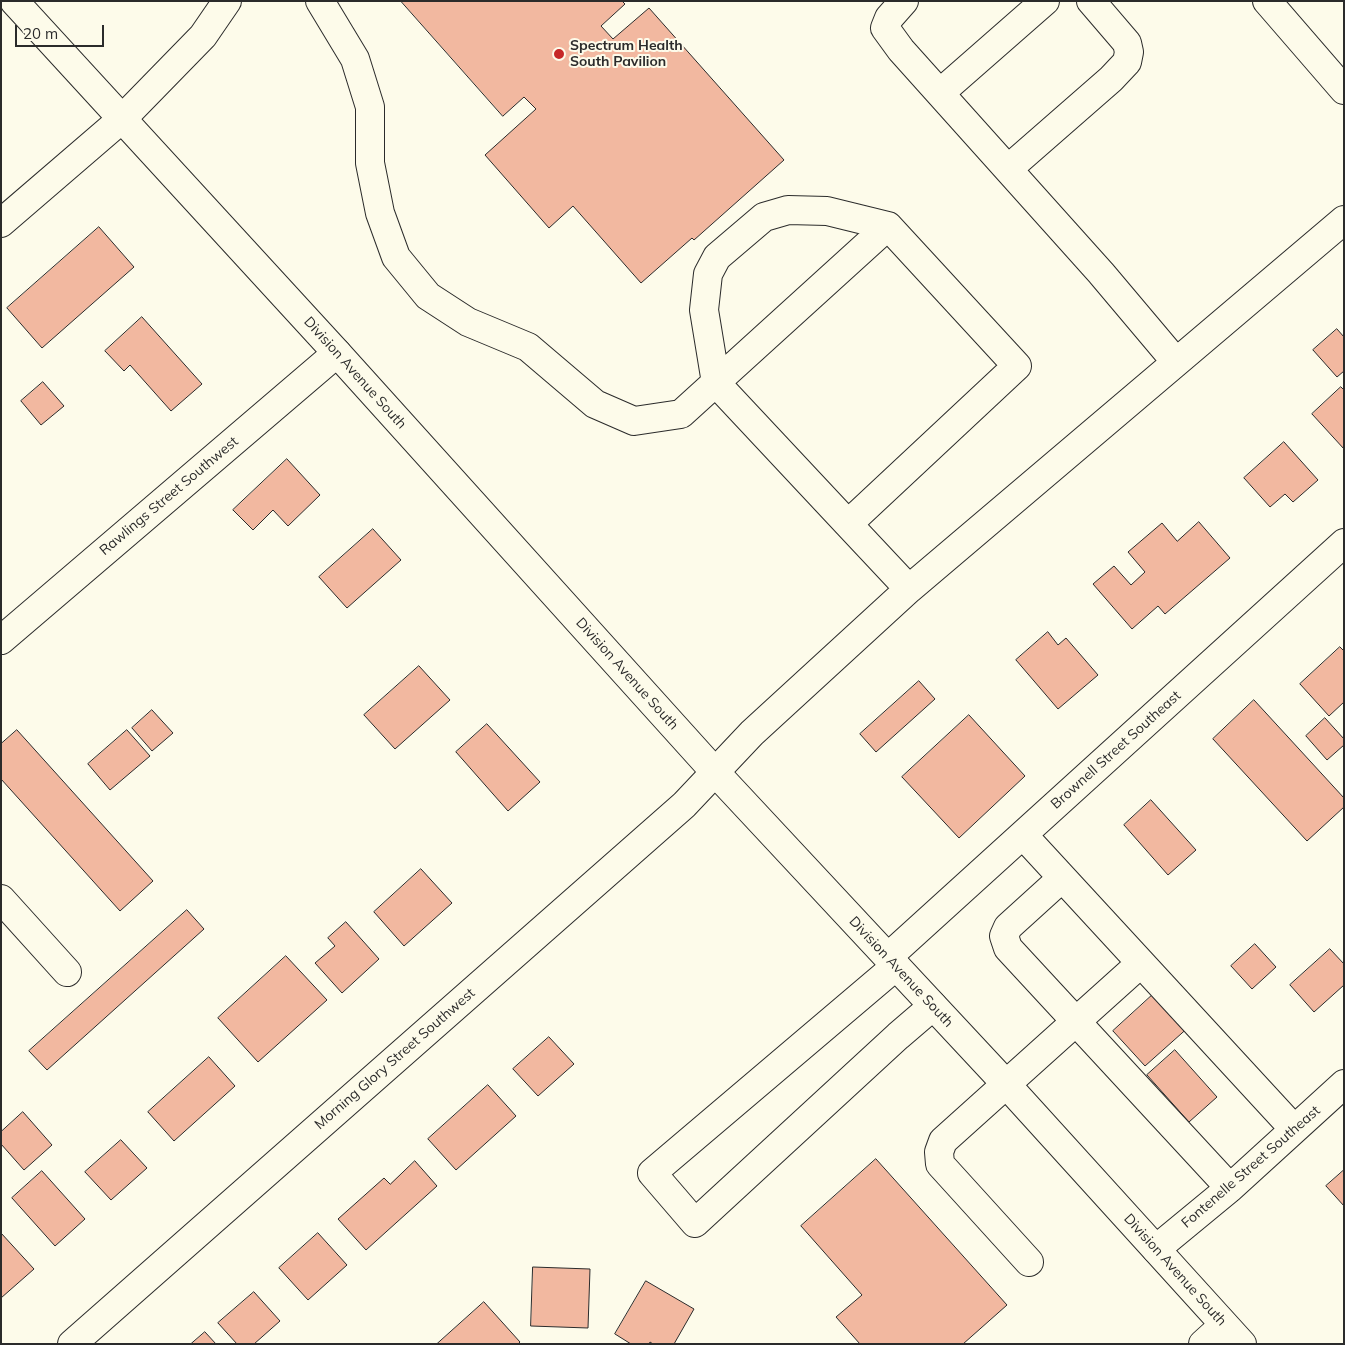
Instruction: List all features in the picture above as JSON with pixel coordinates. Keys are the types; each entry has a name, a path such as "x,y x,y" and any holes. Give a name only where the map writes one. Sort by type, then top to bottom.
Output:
{"street":[{"name":"Division Avenue South","path":"14,1 337,353 716,772 1006,1084 1233,1334"},
{"path":"1,223 123,118 203,36 227,1"},
{"path":"320,1 355,59 370,107 370,163 380,213 396,257 428,296 468,322 528,347 595,404 634,420 681,414 888,226"},
{"path":"904,1 888,18 886,28 901,50 1101,273 1176,362"},
{"path":"940,94 1045,1"},
{"path":"1008,169 1111,80 1127,62 1129,52 1127,44 1091,1"},
{"path":"1267,1 1344,90"},
{"path":"848,524 1017,366 888,226 827,211 788,210 764,217 717,257 708,274 704,310 716,382 848,524 909,589"},
{"name":"Morning Glory Street Southwest","path":"72,1344 684,805 752,733 909,589 1344,220"},
{"name":"Rawlings Street Southwest","path":"1,640 337,353"},
{"name":"Brownell Street Southeast","path":"933,1006 695,1223 652,1173 892,962 1023,835 1344,542"},
{"path":"1023,835 1294,1129"},
{"path":"1062,878 1008,927 1004,936 1008,948 1230,1188"},
{"path":"1,899 67,972"},
{"path":"1029,1262 940,1164 939,1152 943,1141 1141,963"},
{"name":"Fontenelle Street Southeast","path":"1156,1248 1230,1188 1344,1084"},
{"path":"1203,1344 1233,1334"}],"building":[{"path":"401,1 622,1 625,4 601,26 613,39 649,8 784,160 694,240 692,238 641,283 573,206 549,228 485,155 536,109 524,97 503,116"},
{"path":"99,227 134,267 42,348 7,308"},
{"path":"142,317 202,384 171,411 130,365 124,371 105,351"},
{"path":"1337,329 1344,337 1344,371 1337,377 1313,350"},
{"path":"43,382 64,406 41,425 21,401"},
{"path":"1341,387 1344,390 1344,449 1312,414"},
{"path":"1284,442 1318,480 1293,502 1285,494 1270,507 1244,478"},
{"path":"287,459 320,495 288,526 273,510 253,530 233,510"},
{"path":"1199,522 1230,558 1165,614 1158,606 1132,629 1093,584 1114,566 1131,585 1145,572 1128,552 1162,523 1177,541"},
{"path":"373,529 401,560 347,608 319,577"},
{"path":"1048,632 1058,645 1066,638 1098,675 1058,709 1016,660"},
{"path":"1340,647 1344,651 1344,702 1329,716 1300,684"},
{"path":"419,666 450,700 395,749 364,715"},
{"path":"919,681 935,699 876,752 860,734"},
{"path":"1254,700 1344,798 1344,807 1307,841 1213,739"},
{"path":"152,710 173,733 152,751 132,728"},
{"path":"969,715 1025,776 959,838 902,777"},
{"path":"1325,718 1344,739 1344,745 1327,760 1306,736"},
{"path":"487,724 540,782 508,811 456,752"},
{"path":"17,730 153,881 120,911 1,779 1,744"},
{"path":"127,730 150,756 110,790 88,764"},
{"path":"1151,800 1196,850 1168,875 1124,825"},
{"path":"421,869 452,903 404,946 374,912"},
{"path":"187,910 204,929 47,1070 29,1051"},
{"path":"346,922 379,959 342,993 315,963 335,946 328,938"},
{"path":"1255,944 1276,967 1252,989 1231,966"},
{"path":"1330,949 1344,964 1344,985 1314,1012 1290,985"},
{"path":"286,956 327,1000 258,1062 218,1018"},
{"path":"1159,989 1191,1025 1145,1066 1113,1031"},
{"path":"549,1037 574,1064 538,1096 513,1069"},
{"path":"1175,1050 1217,1097 1189,1122 1147,1075"},
{"path":"209,1057 235,1086 174,1141 148,1112"},
{"path":"488,1085 516,1116 456,1170 428,1139"},
{"path":"23,1112 52,1145 24,1170 1,1144 1,1132"},
{"path":"121,1140 147,1168 111,1200 85,1172"},
{"path":"876,1159 1007,1305 963,1344 860,1344 836,1317 862,1295 801,1226"},
{"path":"415,1161 437,1186 366,1250 338,1219 384,1178 390,1184"},
{"path":"1344,1170 1344,1206 1326,1186"},
{"path":"42,1171 85,1219 55,1246 12,1198"},
{"path":"1,1233 34,1269 1,1298"},
{"path":"318,1233 347,1265 308,1300 279,1268"},
{"path":"533,1267 590,1269 588,1328 531,1326"},
{"path":"646,1281 694,1309 674,1344 653,1344 650,1342 649,1344 631,1344 615,1334"},
{"path":"254,1292 280,1321 254,1344 237,1344 218,1323"},
{"path":"484,1302 520,1342 518,1344 437,1344"},
{"path":"205,1332 216,1344 191,1344"}],"place":[{"name":"Spectrum Health South Pavilion","path":"559,54"}]}
